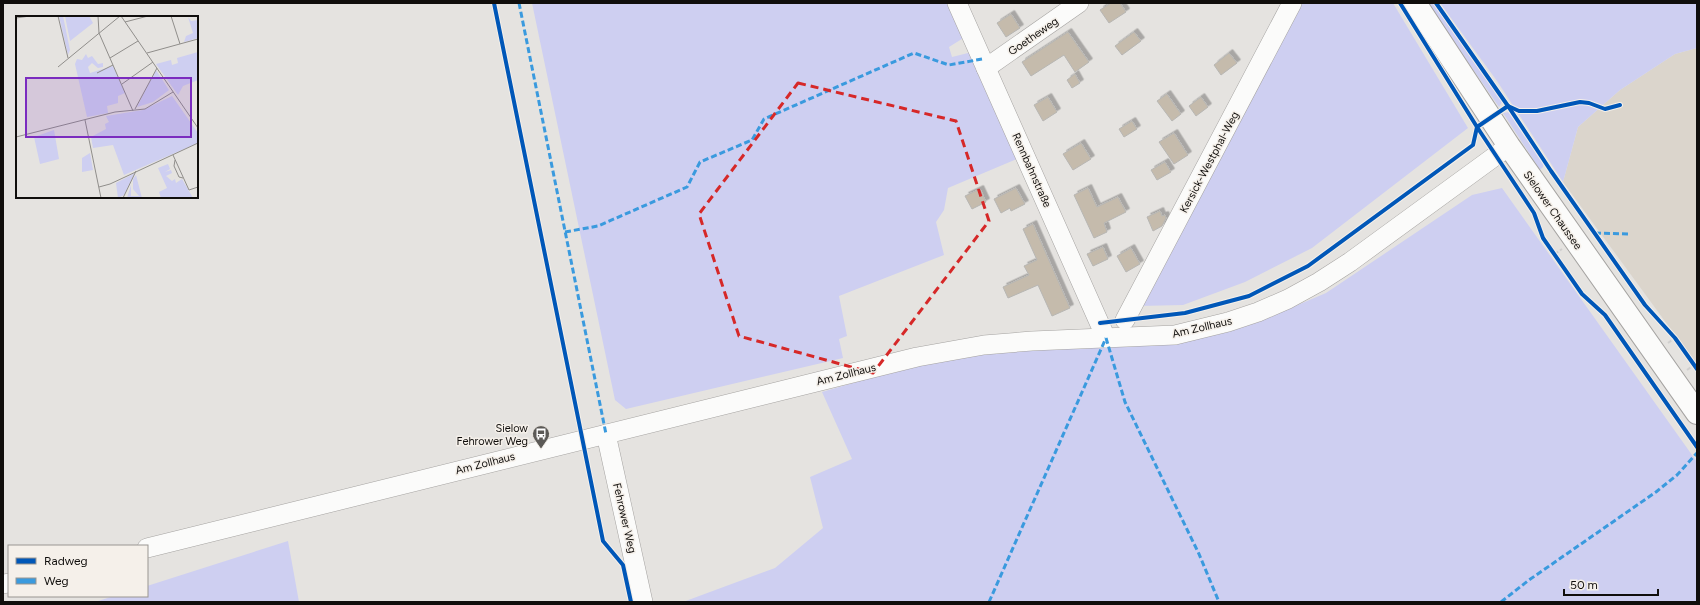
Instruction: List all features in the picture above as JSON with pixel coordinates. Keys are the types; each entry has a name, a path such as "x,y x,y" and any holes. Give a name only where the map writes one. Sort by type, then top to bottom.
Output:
{"main road":[{"name":"Sielower Chaussee","path":"1415,3 1509,146 1697,413"}],"street":[{"name":"Rennbahnstraße","path":"957,3 1106,338"},
{"name":"Goetheweg","path":"986,68 1079,3"},
{"name":"Kersick-Westphal-Weg","path":"1125,320 1292,3"},
{"name":"Am Zollhaus","path":"148,548 916,357 984,345 1175,334 1228,322 1258,312 1288,299 1319,282 1350,262 1509,146"},
{"name":"Fehrower Weg","path":"606,434 644,602"}],"path":[{"path":"1450,22 1551,171 1645,305 1675,338 1697,369"},
{"path":"1530,207 1534,213 1543,238 1554,254 1582,294 1605,315 1697,447"},
{"path":"1554,254 1562,248"},
{"path":"1667,344 1675,338"},
{"path":"1686,371 1694,365"}],"highlighted area":[{"path":"798,83 956,121 989,221 873,373 739,336 699,214"}],"shaded area":[{"path":"532,3 949,3 965,37 949,47 952,57 972,52 1019,158 948,188 944,210 936,222 944,255 839,296 847,336 839,339 843,358 626,409 615,400"},
{"path":"1297,3 1393,3 1468,128 1312,248 1245,282 1183,305 1139,306"},
{"path":"1427,3 1433,3 1501,98 1502,102 1499,107"},
{"path":"1440,3 1697,3 1697,48 1675,54 1620,90 1578,127 1563,182 1497,81"},
{"path":"1697,48 1697,365 1563,182 1578,127 1620,90 1675,54"},
{"path":"1510,112 1544,162 1543,167 1540,170 1503,113"},
{"path":"1502,188 1697,462 1697,602 683,602 775,568 823,528 810,477 852,459 822,392 929,361 1267,318 1326,293 1472,195"},
{"path":"288,541 299,602 95,602 111,597 148,597 148,586"}],"building":[{"path":"1111,3 1120,3 1126,12 1109,23 1100,10"},
{"path":"1011,14 1020,28 1006,37 997,23"},
{"path":"1068,32 1089,62 1075,72 1064,55 1031,76 1022,62"},
{"path":"1134,32 1141,41 1122,55 1115,46"},
{"path":"1229,53 1237,63 1221,75 1214,65"},
{"path":"1075,74 1080,83 1072,88 1067,80"},
{"path":"1167,94 1181,114 1172,121 1157,101"},
{"path":"1048,97 1057,112 1043,121 1034,105"},
{"path":"1201,97 1208,107 1196,116 1189,106"},
{"path":"1132,121 1137,129 1124,137 1119,129"},
{"path":"1174,133 1188,155 1174,164 1159,142"},
{"path":"1081,143 1091,159 1073,170 1063,154"},
{"path":"1165,162 1171,172 1157,180 1151,170"},
{"path":"1016,188 1025,204 1011,211 1010,208 1001,213 994,199"},
{"path":"1088,188 1097,207 1118,197 1126,212 1104,223 1107,232 1094,238 1074,195"},
{"path":"980,189 986,202 972,209 965,196"},
{"path":"1160,211 1162,216 1165,215 1166,218 1162,226 1153,231 1147,217"},
{"path":"1033,224 1070,308 1052,316 1038,285 1008,298 1003,287 1029,275 1024,266 1037,260 1023,229"},
{"path":"1103,247 1108,259 1093,266 1087,254"},
{"path":"1131,248 1140,264 1126,272 1117,256"}],"marked path":[{"path":"519,3 606,434"},
{"path":"565,232 598,226 687,187 700,162 752,140 764,119 914,53 949,65 982,59"},
{"path":"1595,233 1631,234"},
{"path":"1106,338 1125,402 1199,554 1219,602"},
{"path":"989,602 1106,338"},
{"path":"1501,602 1529,580 1656,492 1677,475 1697,453"}],"cycle path":[{"path":"494,3 603,541 623,565 631,602"},
{"path":"1400,3 1477,127 1534,213 1543,238 1582,294 1605,315 1697,447"},
{"path":"1436,3 1645,305 1675,338 1697,369"},
{"path":"1508,106 1519,111 1537,111 1580,102 1589,103 1605,109 1620,105"},
{"path":"1100,323 1185,313 1249,296 1308,266 1473,145 1477,127 1508,106"}],"place":[{"name":"Sielow Fehrower Weg","path":"541,449"}]}
